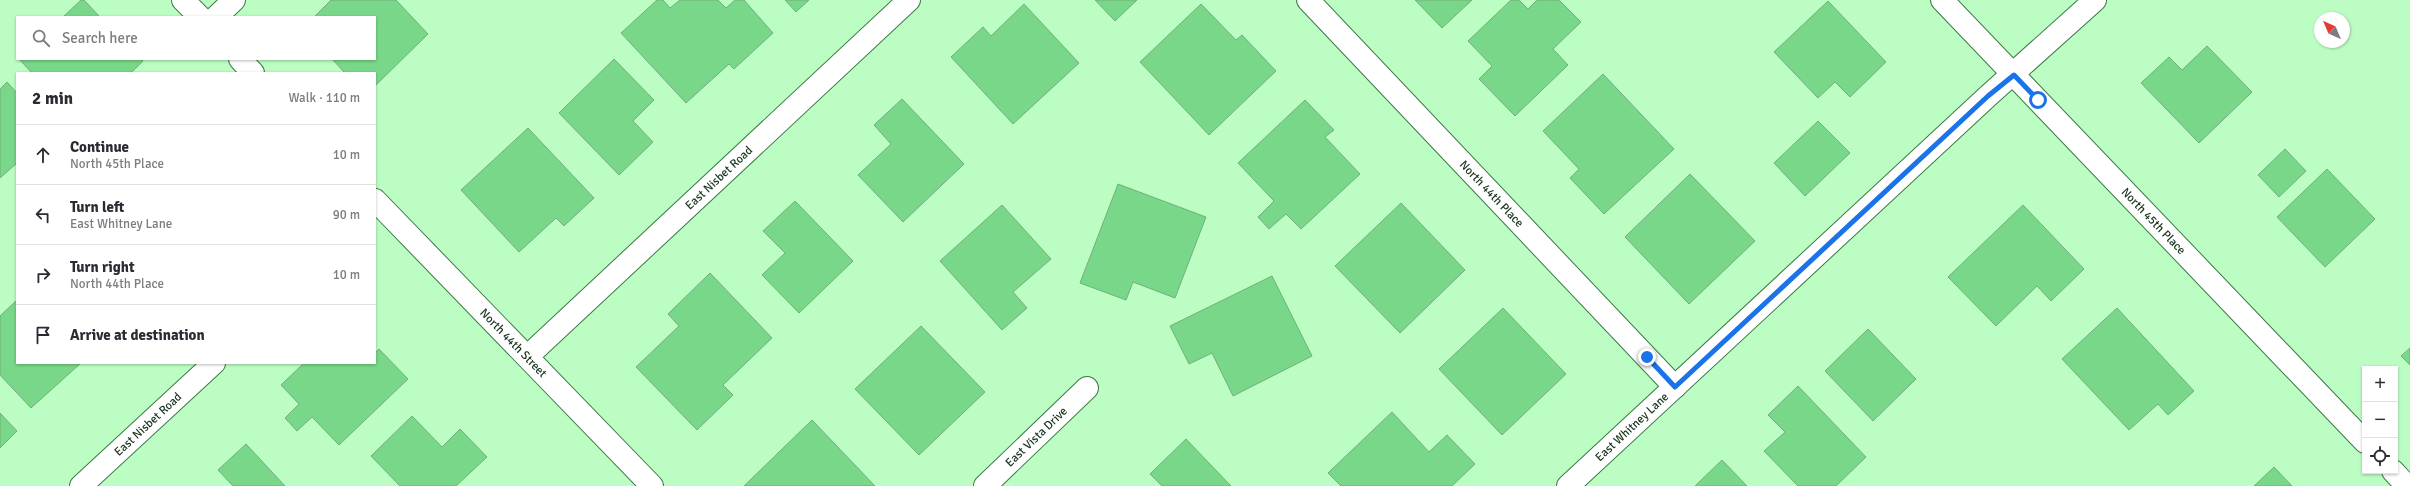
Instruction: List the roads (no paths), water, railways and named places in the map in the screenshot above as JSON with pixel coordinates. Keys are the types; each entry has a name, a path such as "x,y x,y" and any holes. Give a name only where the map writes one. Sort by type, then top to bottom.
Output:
{"street":[{"path":"183,0 199,16"},
{"path":"217,16 234,0"},
{"name":"East Nisbet Road","path":"528,356 909,0"},
{"name":"North 44th Place","path":"1308,0 1675,387"},
{"name":"North 45th Place","path":"1942,0 2362,439"},
{"name":"East Whitney Lane","path":"1568,486 1988,96 2014,75 2095,0"},
{"path":"241,60 253,72"},
{"name":"North 44th Street","path":"377,206 528,356 652,486"},
{"name":"East Nisbet Road","path":"81,486 213,364"},
{"name":"East Vista Drive","path":"985,486 1087,388"},
{"path":"2396,474 2407,486"}]}
